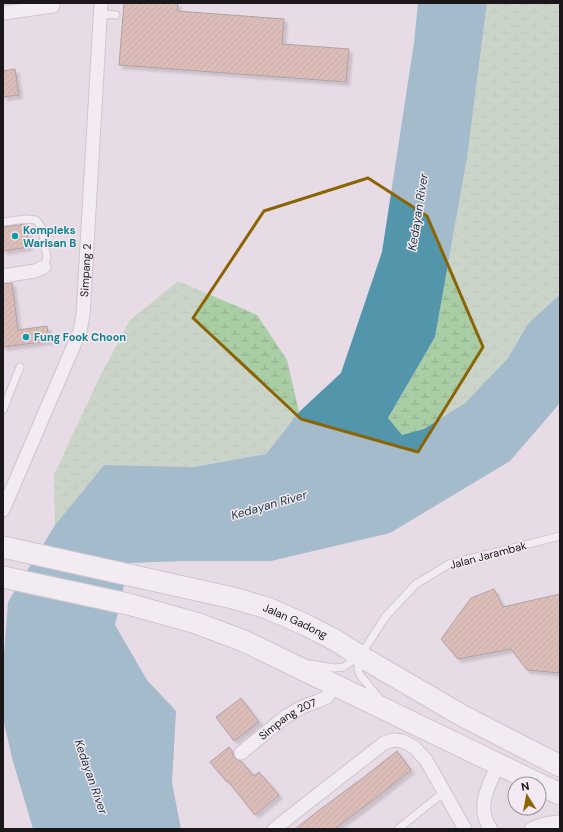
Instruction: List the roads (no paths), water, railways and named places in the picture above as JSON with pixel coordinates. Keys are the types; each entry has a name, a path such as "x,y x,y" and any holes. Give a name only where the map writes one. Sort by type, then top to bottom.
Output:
{"main road":[{"name":"Jalan Gadong","path":"3,547 233,598 267,608 306,625 335,640 461,715 560,766"},
{"path":"3,577 128,604 196,623 244,641 522,776"},
{"path":"498,765 509,740"},
{"path":"547,788 560,794"}],"street":[{"path":"3,14 53,6"},
{"name":"Simpang 2","path":"3,510 80,331 83,315 101,9"},
{"path":"3,276 35,271 44,267"},
{"name":"Simpang 207","path":"241,753 285,717 302,707 327,697 334,686"},
{"path":"274,829 384,743 393,740 403,741 414,747 426,760 465,829"},
{"path":"491,829 484,817 484,804 488,786 498,765"},
{"path":"531,829 542,825 560,822"}],"lane":[{"path":"101,9 116,15"},
{"path":"3,222 26,219 36,220 42,228 47,258 44,267"},
{"path":"3,410 20,367"},
{"name":"Jalan Jarambak","path":"284,661 334,668 344,666 360,656 386,616 416,584 449,564 560,536"},
{"path":"360,656 358,669 360,675 394,715"},
{"path":"398,829 444,792"}],"water":[{"name":"Kedayan River","path":"418,3 487,3 467,158 435,337 388,418 402,435 424,429 465,403 508,358 528,324 560,294 560,403 510,461 390,533 271,561 183,561 129,563 115,625 147,680 176,711 172,783 181,829 33,829 12,758 3,718 3,668 8,602 55,525 104,465 194,467 266,454 299,412 341,373 382,252 414,43"}],"place":[{"name":"Kompleks Warisan B","path":"15,236"},
{"name":"Fung Fook Choon","path":"26,337"}]}
